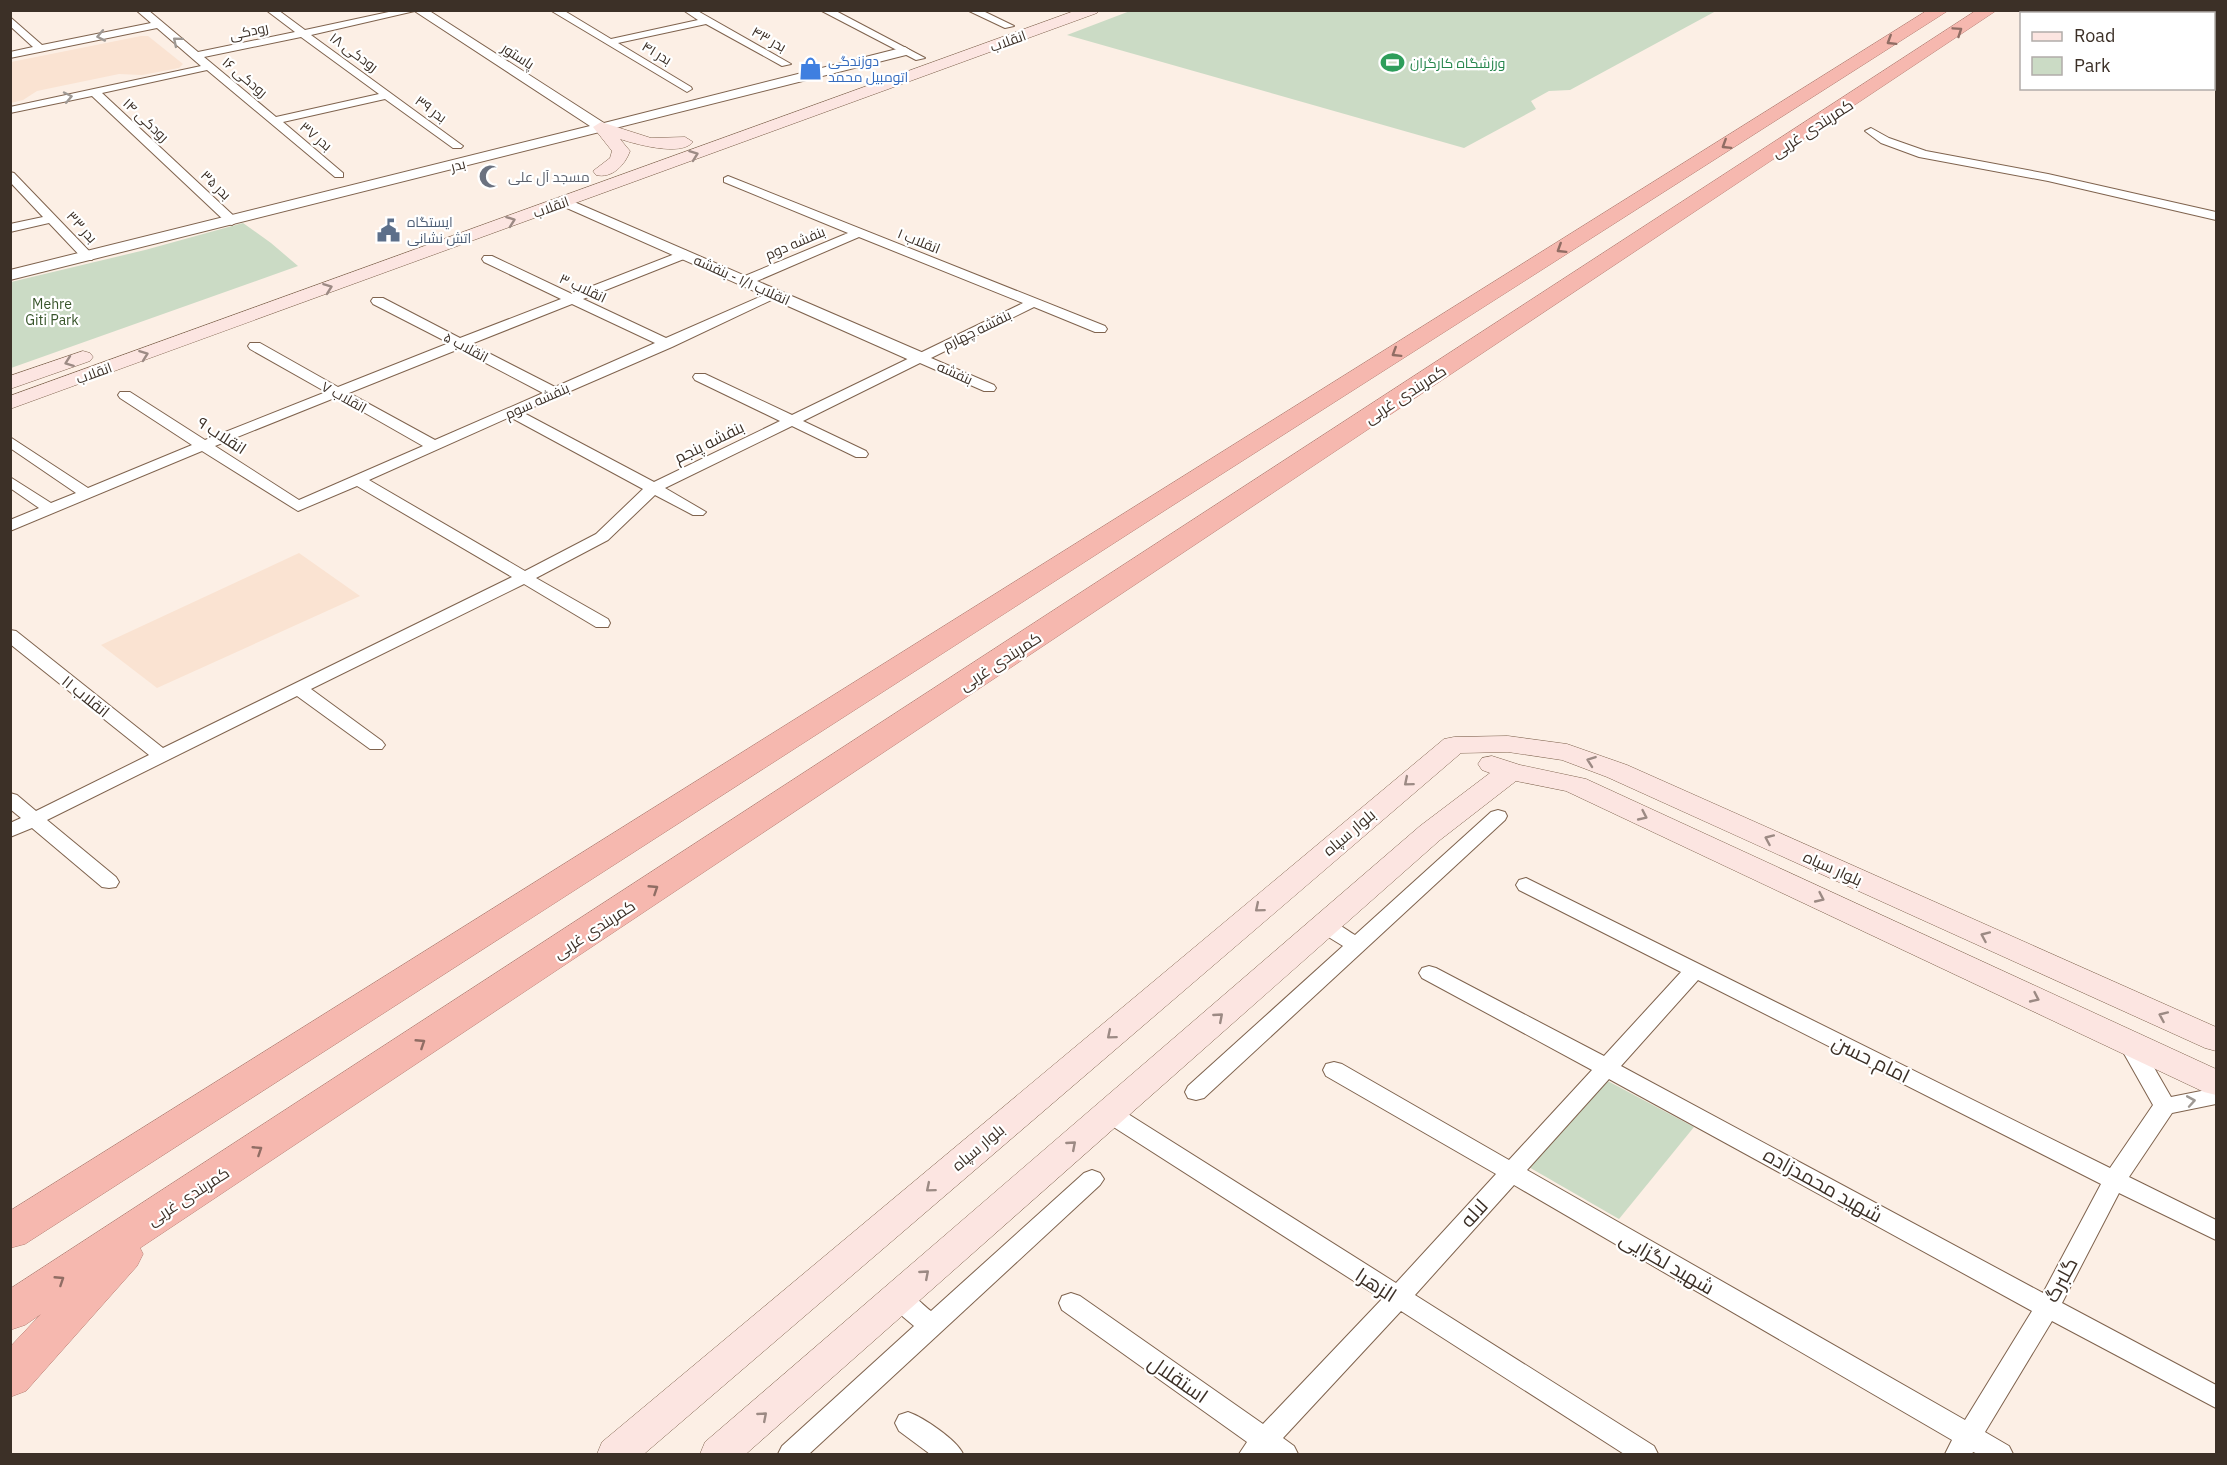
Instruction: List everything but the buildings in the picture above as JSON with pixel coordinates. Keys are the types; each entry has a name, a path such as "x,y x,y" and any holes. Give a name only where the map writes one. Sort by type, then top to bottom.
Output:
{"highway":[{"name":"کمربندی غربی","path":"10,1232 1157,503 1941,10"},
{"name":"کمربندی غربی","path":"10,1312 1921,57 1989,10"},
{"path":"10,1378 156,1217"}],"main road":[{"name":"انقلاب","path":"221,308 685,142 913,54 1009,26 1053,10"},
{"name":"انقلاب","path":"10,403 1092,10"},
{"path":"601,127 650,143 685,142"},
{"path":"601,127 621,151 618,161 602,171"},
{"name":"انقلاب","path":"10,383 99,351"},
{"name":"بلوار سپاه","path":"616,1455 1454,745 1508,744 1567,752 1617,771 2217,1040"},
{"name":"بلوار سپاه","path":"1454,745 1509,772 1545,776 1576,785 2217,1083"},
{"path":"719,1455 1430,833 1509,772"}],"street":[{"name":"رودکی ۱۶","path":"141,10 274,121"},
{"name":"رودکی ۱۸","path":"271,10 387,95"},
{"name":"رودکی","path":"196,56 414,10"},
{"name":"پاستور","path":"419,10 601,127"},
{"name":"بدر ۴۱","path":"555,10 687,89"},
{"name":"بدر ۴۳","path":"688,10 786,64"},
{"path":"825,10 913,54"},
{"path":"972,10 1009,26"},
{"path":"10,20 40,49"},
{"path":"611,42 706,21"},
{"path":"10,55 158,25"},
{"name":"بدر","path":"10,276 477,161 601,127 913,54"},
{"path":"10,110 209,68"},
{"name":"رودکی ۱۴","path":"94,92 178,170"},
{"path":"274,121 387,95"},
{"name":"بدر ۳۹","path":"387,95 457,146"},
{"name":"بدر ۳۷","path":"274,121 339,175"},
{"path":"1871,131 1881,140 1918,153 2058,180 2217,216"},
{"name":"بدر ۳۵","path":"178,170 232,221"},
{"name":"بدر ۳۳","path":"10,175 88,257"},
{"name":"انقلاب ۱","path":"728,180 1100,329"},
{"name":"انقلاب ۱/۱ - بنفشه","path":"565,202 920,358"},
{"path":"10,228 53,218"},
{"name":"بنفشه دوم","path":"745,281 858,233"},
{"path":"10,526 204,445 685,254"},
{"name":"انقلاب ۳","path":"488,259 667,344"},
{"name":"بنفشه سوم","path":"298,506 776,295"},
{"name":"انقلاب ۵","path":"378,300 555,393"},
{"name":"بنفشه چهارم","path":"920,358 1033,303"},
{"name":"انقلاب ۷","path":"255,346 335,393 434,446"},
{"name":"بنفشه","path":"920,358 989,388"},
{"name":"بنفشه پنجم","path":"10,831 602,537 634,504 654,488 920,358"},
{"path":"700,377 861,454"},
{"name":"انقلاب ۹","path":"125,395 298,506"},
{"path":"511,412 698,512"},
{"path":"10,441 87,494"},
{"path":"358,480 602,623"},
{"path":"10,481 51,510"},
{"name":"انقلاب ۱۱","path":"10,635 162,757"},
{"path":"299,689 376,745"},
{"path":"10,799 109,882"},
{"path":"1196,1092 1498,816"},
{"name":"امام حسن","path":"1526,885 2217,1231"},
{"path":"1324,925 1357,945"},
{"name":"لاله","path":"1267,1450 1397,1299 1694,971"},
{"name":"شهید محمدزاده","path":"1429,973 1607,1066 2047,1308 2217,1397"},
{"path":"2129,1043 2165,1106 2217,1096"},
{"name":"شهید لگزایی","path":"1334,1070 1511,1173 1964,1446 2000,1455"},
{"name":"گلبرگ","path":"1964,1446 2047,1308 2114,1180 2165,1106"},
{"name":"الزهرا","path":"1109,1113 1397,1299 1645,1455"},
{"path":"791,1455 1092,1179"},
{"path":"898,1298 931,1326"},
{"name":"استقلال","path":"1071,1303 1267,1450"},
{"path":"908,1424 950,1455"}],"shaded area":[{"path":"148,36 183,64 179,68 142,75 119,74 37,91 23,100 11,103 11,62"},
{"path":"299,553 360,596 157,688 101,645"}],"green space":[{"name":"ورزشگاه کارگران","path":"1130,11 1716,11 1570,90 1549,91 1531,101 1536,109 1464,148 1067,35"},
{"name":"Mehre Giti Park","path":"243,223 298,266 11,368 11,282 145,250"},
{"path":"1604,1079 1694,1127 1619,1219 1527,1166"}],"place":[{"name":"ورزشگاه کارگران","path":"1392,63"},
{"name":"دوزندگی اتومبیل محمد","path":"810,69"},
{"name":"مسجد آل علی","path":"490,177"},
{"name":"ایستگاه اتش نشانی","path":"389,230"}]}
